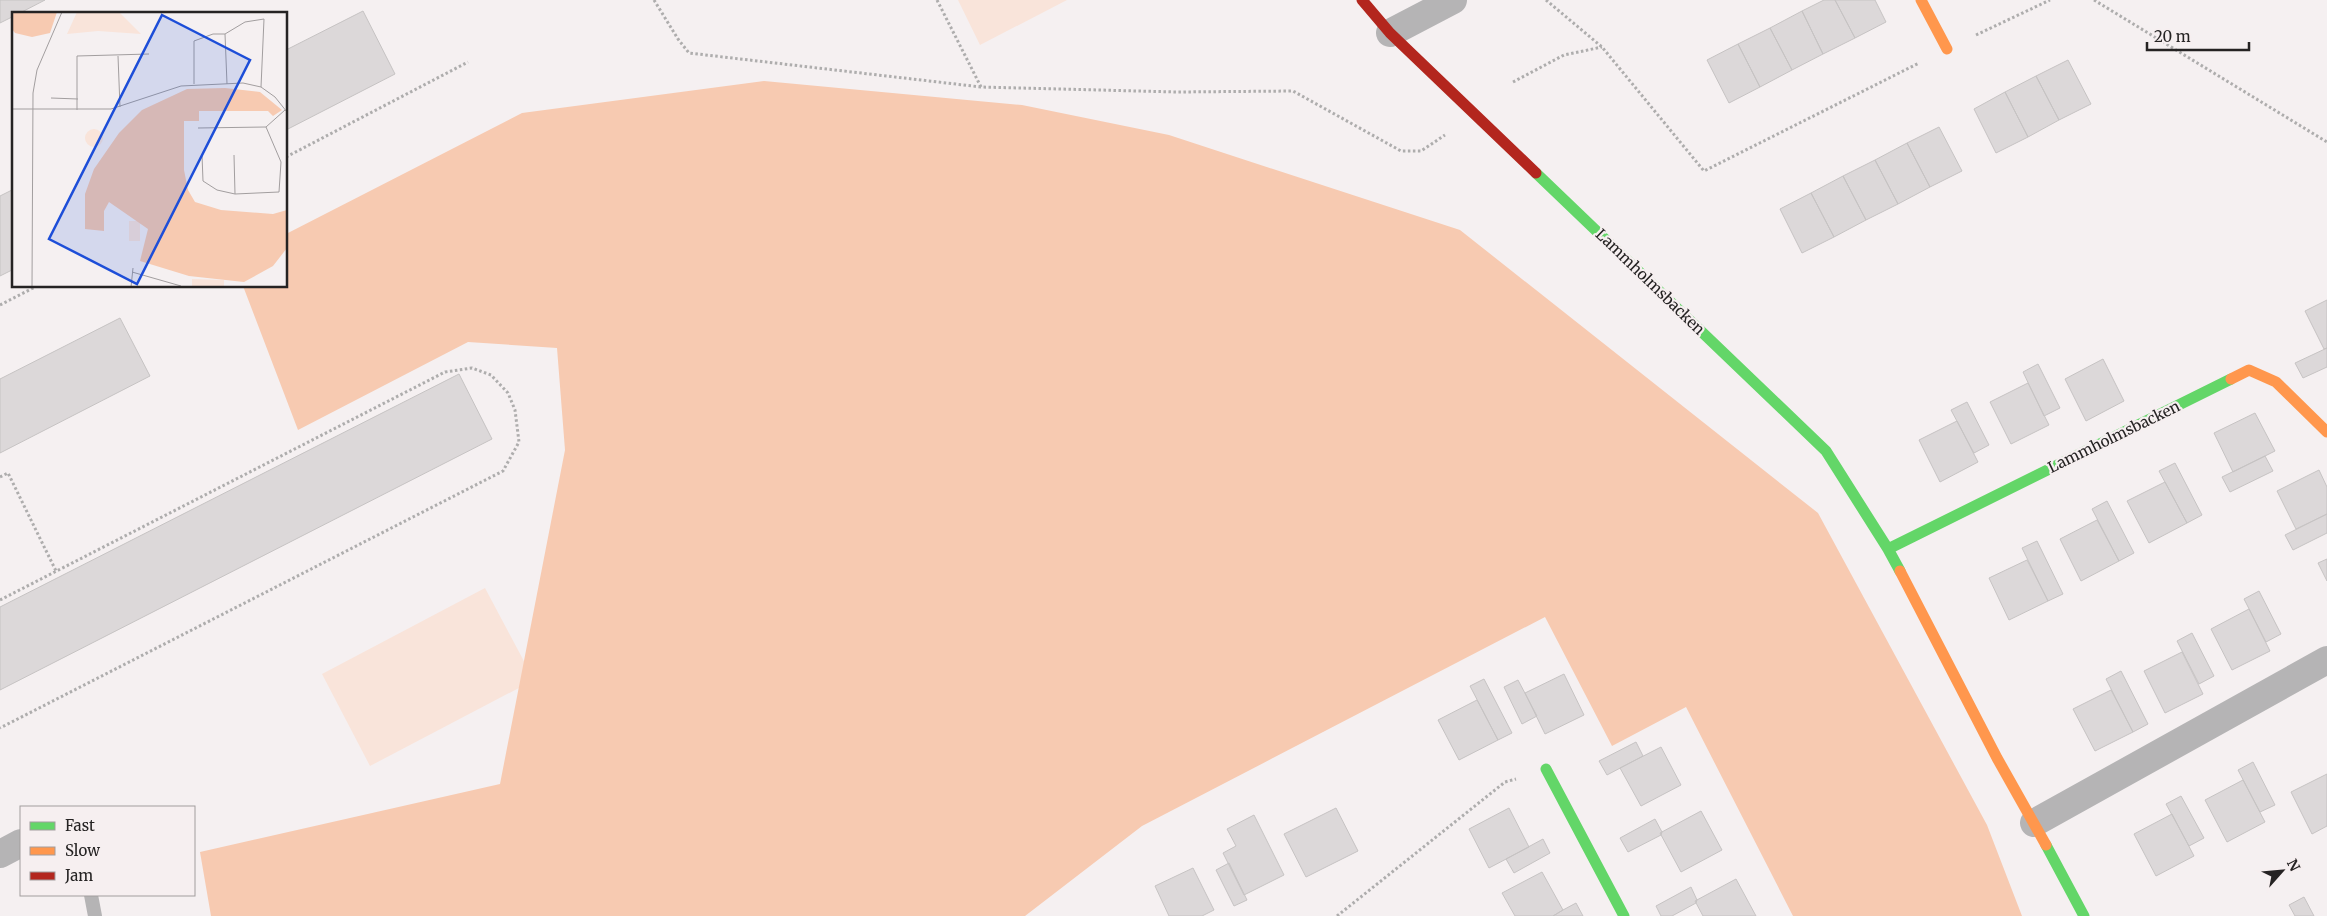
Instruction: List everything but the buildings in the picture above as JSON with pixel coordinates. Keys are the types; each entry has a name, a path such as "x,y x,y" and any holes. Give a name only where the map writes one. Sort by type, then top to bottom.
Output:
{"street":[{"name":"Lammholmsbacken","path":"1362,0 1390,34 1826,451 1888,549 1992,749 2084,916"},
{"path":"1390,34 1453,0"},
{"path":"1922,0 1947,49"},
{"name":"Lammholmsbacken","path":"1888,549 2248,370 2276,382 2327,432"},
{"path":"2034,823 2327,660"},
{"path":"1546,769 1624,916"},
{"path":"0,854 20,844"}],"lane":[{"path":"91,896 95,916"}],"path":[{"path":"654,0 689,53 981,87 1186,92 1293,91 1401,151 1421,151 1445,135"},
{"path":"937,0 981,87"},
{"path":"1546,0 1602,47 1704,171 1947,49 2050,0"},
{"path":"2094,0 2327,142"},
{"path":"1513,82 1564,54 1602,47"},
{"path":"288,156 468,62"},
{"path":"0,305 33,288"},
{"path":"0,600 445,372 472,368 492,374 508,393 515,410 519,442 502,471 0,728"},
{"path":"0,477 8,473 56,571"},
{"path":"1337,916 1504,782 1546,769"}],"shaded area":[{"path":"958,0 1067,0 980,45"},
{"path":"764,81 1022,105 1169,135 1460,230 1818,513 1987,825 2022,916 1793,916 1686,707 1612,746 1545,617 1142,826 1025,916 211,916 200,852 500,784 565,450 557,348 468,342 298,430 244,288 288,288 288,233 522,113"},
{"path":"485,588 534,680 370,766 322,674"}],"traffic: fast":[{"path":"1536,173 1826,451 1900,571"},
{"path":"1888,549 2231,379"},
{"path":"1546,769 1624,916"},
{"path":"2046,845 2084,916"}],"traffic: slow":[{"path":"1921,0 1947,49"},
{"path":"2231,379 2249,370 2276,382 2327,432"},
{"path":"1900,571 1997,758 2046,845"}],"traffic: jam":[{"path":"1362,0 1390,33 1536,173"}]}
